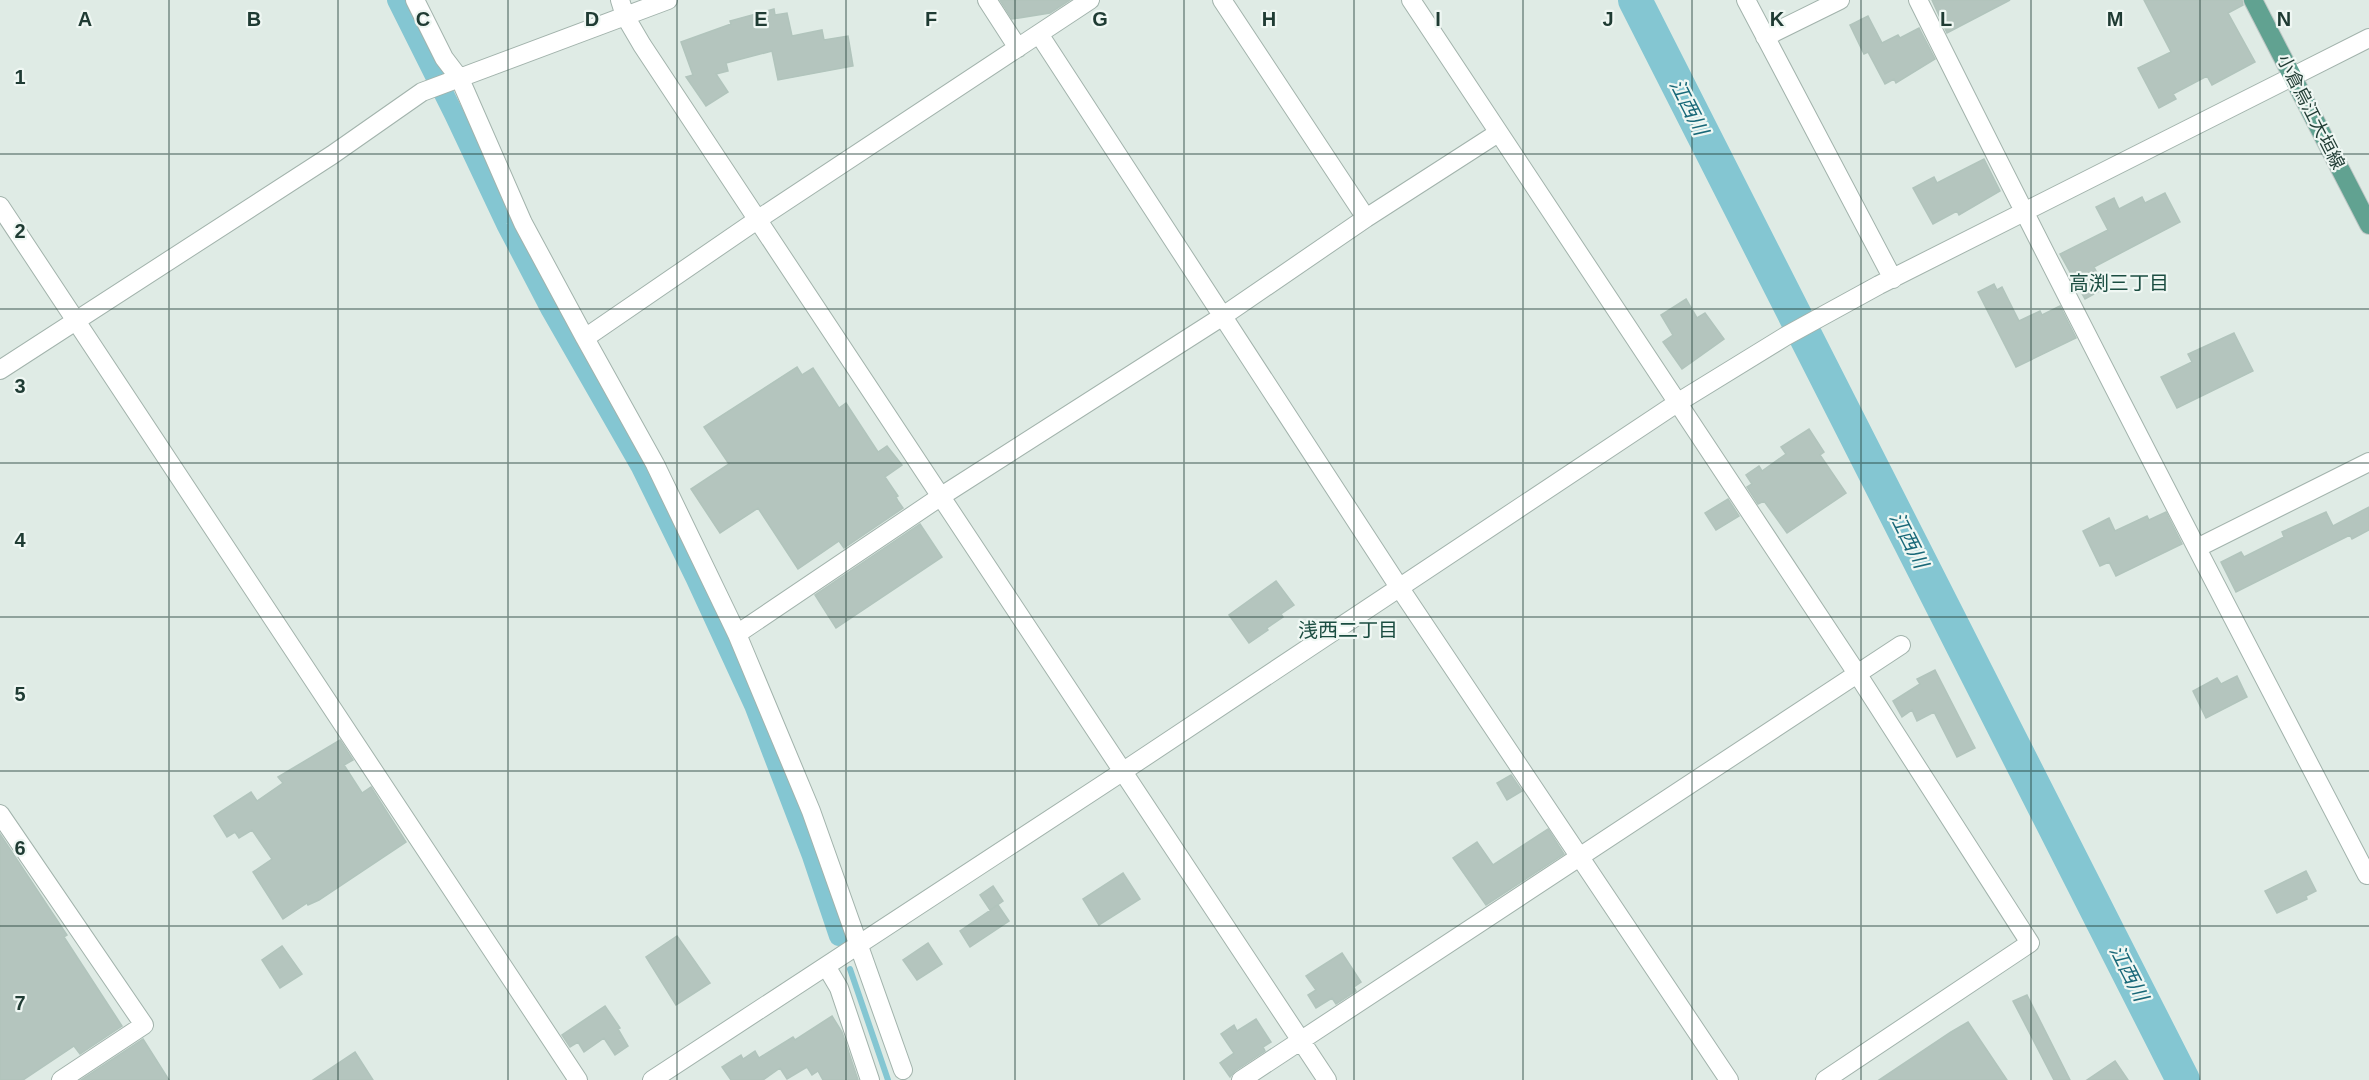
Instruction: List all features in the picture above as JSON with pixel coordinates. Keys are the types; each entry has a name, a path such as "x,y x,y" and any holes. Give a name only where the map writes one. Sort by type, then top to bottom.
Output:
{"main road":[{"name":"小倉烏江大垣線","path":"2253,0 2369,225"}],"street":[{"path":"415,0 444,58 459,79 523,223 655,464 737,634 811,811 903,1070"},
{"path":"0,370 332,155 422,92 459,79 623,8 668,0"},
{"path":"987,0 1018,48"},
{"path":"585,338 757,220 1090,0"},
{"path":"1222,0 1366,218"},
{"path":"1411,0 1858,675 2030,943 1825,1080"},
{"path":"1746,0 1886,282"},
{"path":"1765,37 1840,0"},
{"path":"1918,0 2024,213 2196,548 2367,875 2369,874"},
{"path":"623,8 757,220 1327,1080"},
{"path":"1039,34 1399,587 1729,1080"},
{"path":"652,1080 1122,772 1677,403 1786,336 1886,282 2369,38"},
{"path":"737,634 940,497 1223,316 1366,218 1498,133"},
{"path":"0,206 578,1080"},
{"path":"2196,548 2369,462"},
{"path":"1241,1080 1901,645"},
{"path":"0,814 144,1025 61,1080"},
{"path":"826,966 838,988 870,1080"}],"building":[{"path":"1000,0 1070,0 1050,13 1012,19"},
{"path":"1932,0 2010,0 1947,33"},
{"path":"2144,0 2242,0 2243,5 2228,13 2255,62 2212,85 2207,76 2173,94 2176,99 2159,108 2138,68 2171,52"},
{"path":"774,9 775,15 787,13 792,36 822,30 824,40 848,36 853,66 778,80 772,51 726,63 728,71 716,74 728,92 706,106 686,77 693,75 681,42 731,24 730,21"},
{"path":"1868,16 1882,43 1898,35 1900,38 1919,28 1935,59 1896,83 1894,79 1885,84 1868,52 1864,54 1850,25"},
{"path":"1984,159 2000,191 1959,215 1957,211 1933,224 1913,188 1934,177 1937,183"},
{"path":"2165,193 2180,222 2094,267 2105,288 2085,299 2060,254 2108,230 2096,207 2114,198 2119,209 2142,197 2145,203"},
{"path":"1994,284 1997,290 2002,287 2019,321 2040,311 2042,315 2060,306 2076,338 2016,367 1978,292"},
{"path":"1686,299 1697,318 1705,313 1724,339 1682,369 1663,342 1673,335 1661,315"},
{"path":"2234,333 2253,371 2177,408 2161,377 2192,362 2188,354"},
{"path":"797,367 802,375 813,368 839,408 846,403 878,452 887,446 902,465 885,477 903,508 844,548 839,541 798,569 758,508 720,533 691,489 729,464 704,427"},
{"path":"1809,429 1824,452 1820,455 1846,493 1787,533 1764,501 1758,504 1747,487 1752,484 1746,475 1759,466 1762,471 1786,454 1781,447"},
{"path":"1728,499 1739,516 1716,530 1705,513"},
{"path":"2369,507 2369,530 2352,539 2350,535 2236,592 2221,562 2241,552 2244,557 2284,537 2282,532 2326,512 2333,526"},
{"path":"2166,512 2182,544 2116,576 2109,562 2100,566 2083,531 2109,518 2115,531 2147,516 2149,520"},
{"path":"920,524 942,557 836,628 815,595"},
{"path":"1276,581 1294,605 1281,614 1283,617 1267,628 1268,630 1249,643 1229,615"},
{"path":"1935,670 1975,748 1957,757 1934,712 1917,721 1912,710 1902,717 1893,701 1920,684 1917,679"},
{"path":"2237,676 2247,697 2206,718 2193,691 2217,678 2221,684"},
{"path":"340,740 353,760 344,765 362,793 371,787 406,842 319,900 308,905 307,903 283,919 253,872 272,859 252,830 239,838 235,832 227,837 214,816 251,792 257,801 283,783 278,777"},
{"path":"1511,775 1522,791 1507,800 1497,783"},
{"path":"1548,829 1564,854 1486,905 1453,858 1477,842 1493,865"},
{"path":"0,834 67,935 64,937 122,1026 80,1054 74,1046 23,1080 0,1080"},
{"path":"2306,871 2316,891 2306,896 2307,899 2277,913 2265,891"},
{"path":"1123,873 1140,899 1099,925 1083,899"},
{"path":"993,886 1003,901 990,910 980,895"},
{"path":"998,905 1009,921 970,947 960,931"},
{"path":"677,936 710,983 676,1005 646,957"},
{"path":"928,943 942,964 917,980 903,960"},
{"path":"282,946 302,974 280,988 262,960"},
{"path":"1342,953 1361,982 1354,987 1356,991 1336,1004 1332,998 1316,1008 1308,995 1316,990 1306,976"},
{"path":"2027,995 2070,1080 2054,1080 2013,1001"},
{"path":"605,1006 620,1028 618,1029 628,1046 615,1055 604,1038 584,1052 578,1042 570,1047 562,1035"},
{"path":"832,1016 842,1032 858,1080 823,1080 818,1071 812,1075 807,1067 787,1079 780,1068 763,1080 731,1080 722,1067 741,1055 743,1059 755,1051 759,1058 793,1037 795,1040"},
{"path":"1256,1019 1271,1042 1263,1047 1265,1051 1235,1071 1230,1077 1220,1063 1234,1053 1221,1034 1234,1025 1237,1031"},
{"path":"1968,1022 2007,1080 1879,1080 1951,1032"},
{"path":"143,1039 169,1080 81,1080"},
{"path":"355,1052 373,1080 313,1080"},
{"path":"2115,1061 2128,1080 2087,1080"}],"waterway":[{"path":"397,0 506,224 551,310 641,467 695,577 754,705 812,856 839,936"},
{"name":"江西川","path":"1635,0 2183,1080"},
{"path":"850,969 888,1080"}],"district":[{"name":"高渕三丁目","path":"2119,283"},
{"name":"浅西二丁目","path":"1348,630"}]}
